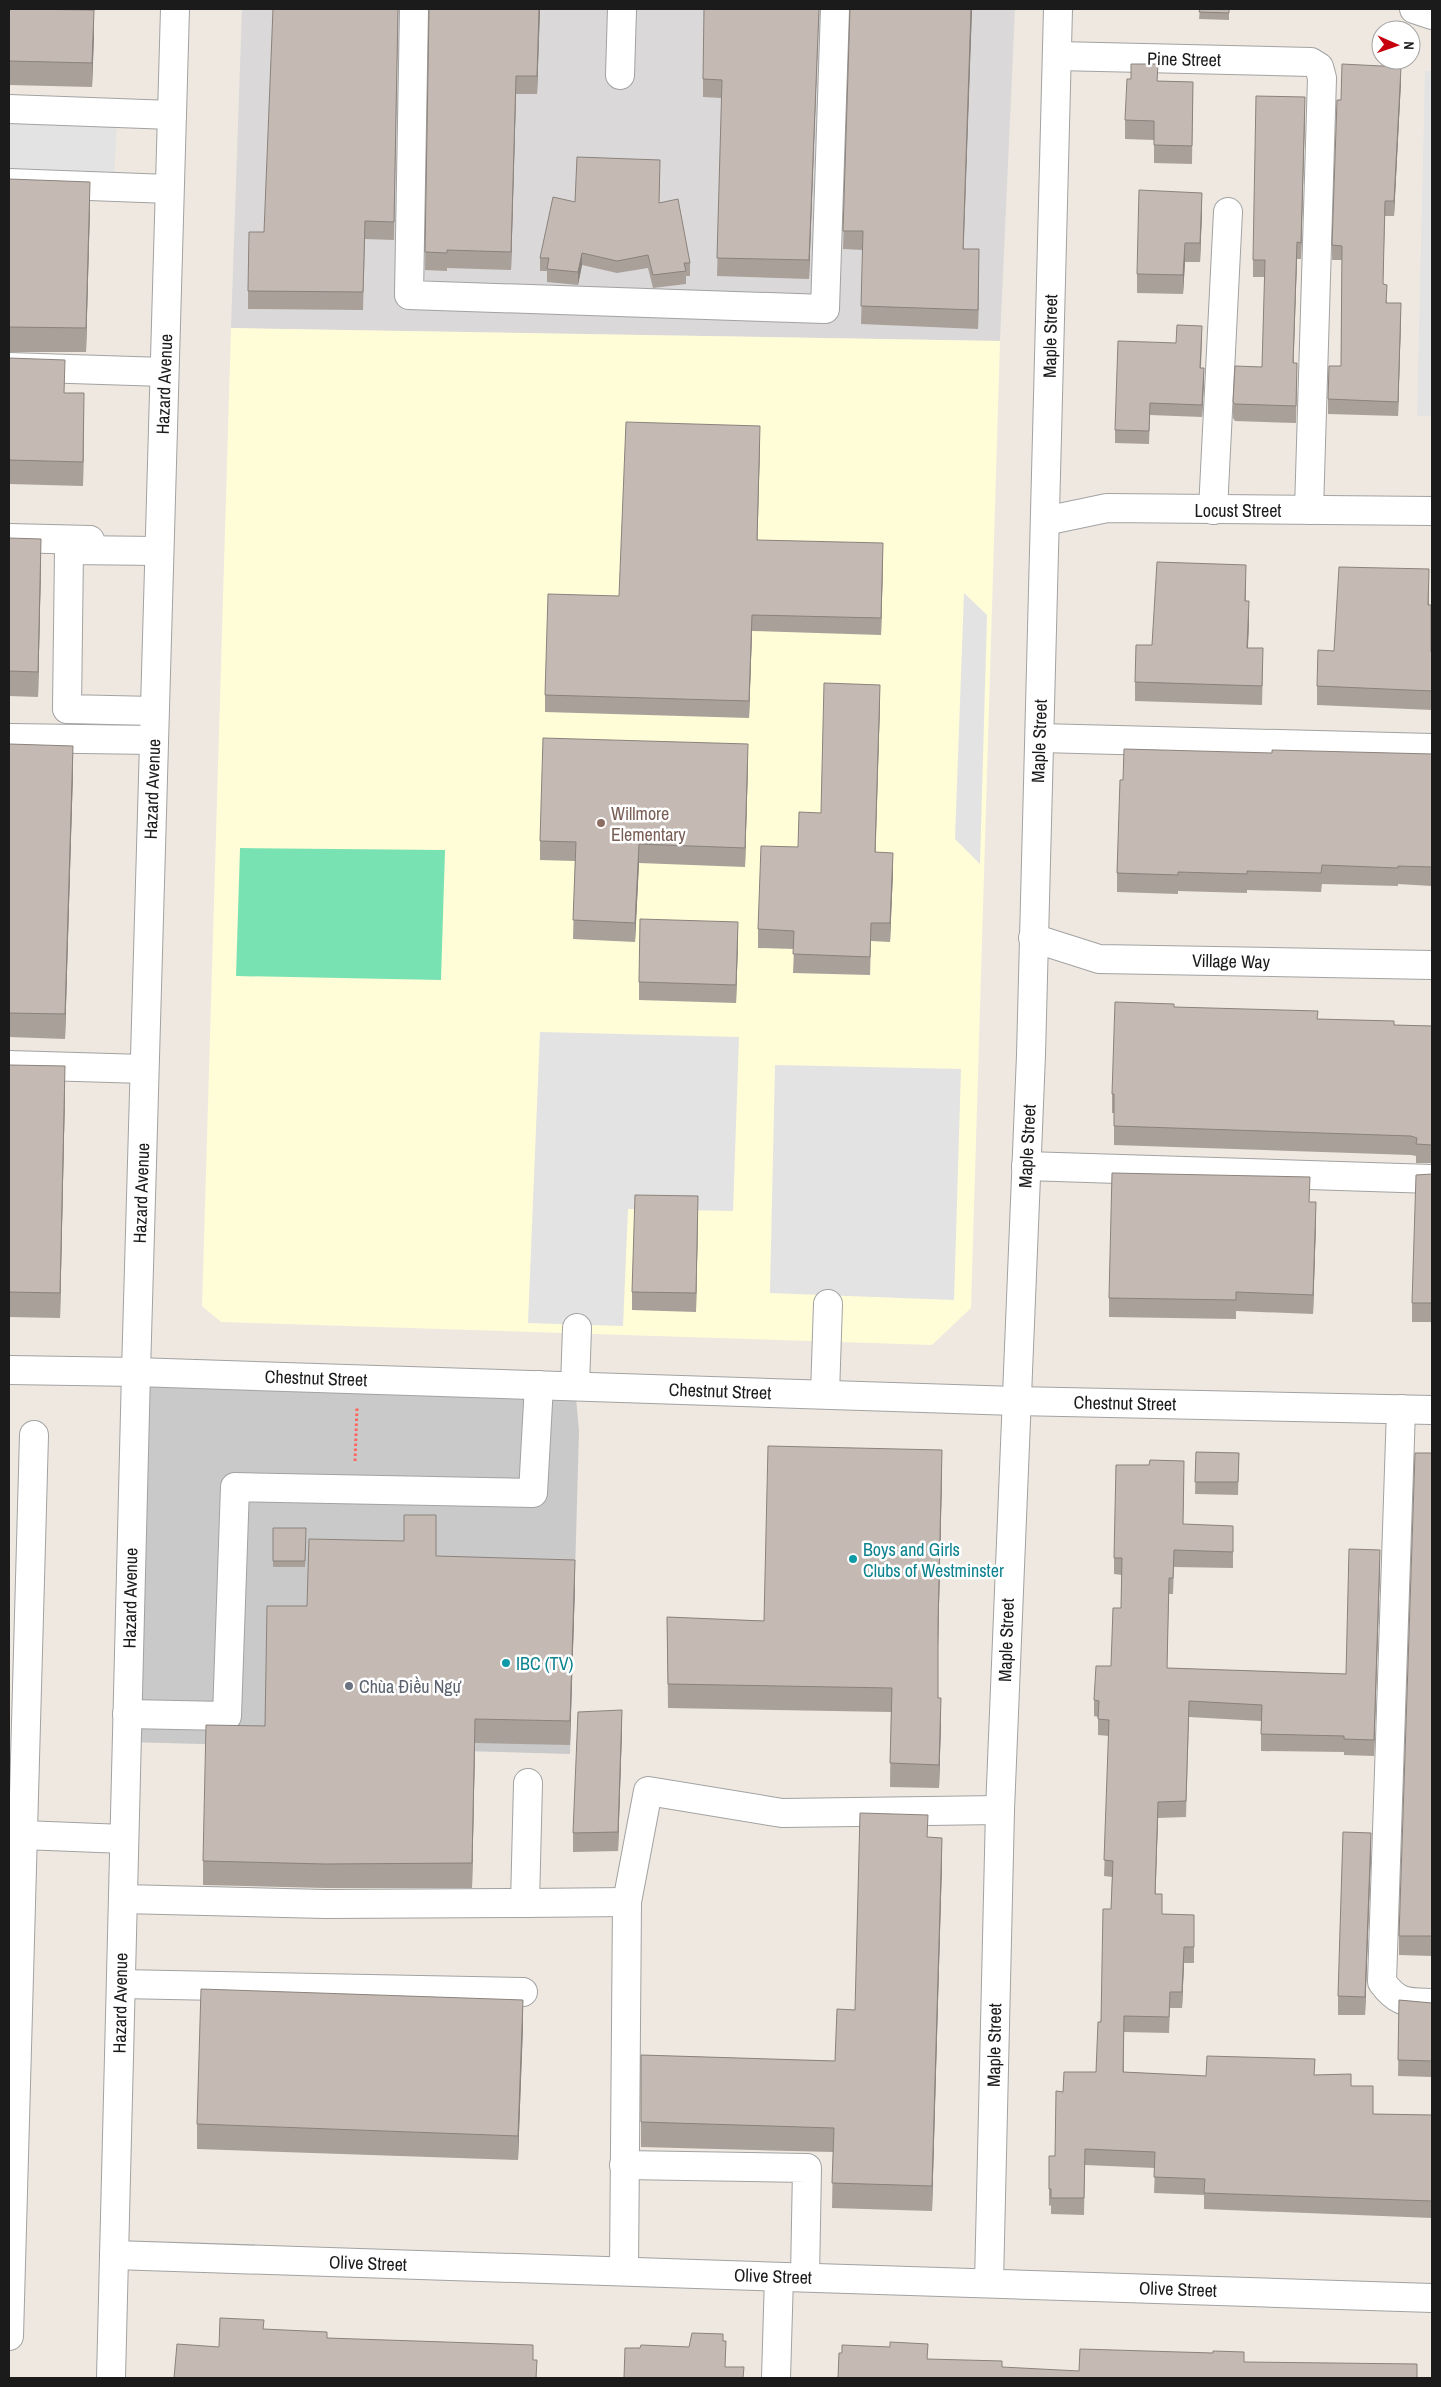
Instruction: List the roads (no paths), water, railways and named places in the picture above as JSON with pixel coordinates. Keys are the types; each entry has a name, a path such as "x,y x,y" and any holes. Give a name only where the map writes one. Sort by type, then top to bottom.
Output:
{"street":[{"name":"Hazard Avenue","path":"111,2378 144,1069 175,9"},
{"path":"414,9 409,295 825,309 834,9"},
{"path":"620,75 622,9"},
{"name":"Maple Street","path":"989,2283 1000,1810 1015,1401 1026,1166 1040,738 1058,9"},
{"path":"1414,9 1432,15"},
{"name":"Pine Street","path":"1057,56 1311,62 1319,67 1322,78 1309,510"},
{"path":"9,109 172,115"},
{"path":"9,182 169,189"},
{"path":"1213,510 1228,212"},
{"path":"9,368 164,372"},
{"name":"Locust Street","path":"1045,521 1107,508 1432,511"},
{"path":"9,538 159,546"},
{"path":"154,711 67,710 69,550 159,546"},
{"path":"9,738 154,740"},
{"path":"1040,738 1432,748"},
{"name":"Village Way","path":"1033,938 1099,959 1432,965"},
{"path":"9,1066 144,1069"},
{"path":"1026,1166 1432,1179"},
{"path":"825,1394 828,1304"},
{"path":"575,1386 577,1328"},
{"name":"Chestnut Street","path":"9,1370 136,1372 1015,1401 1432,1410"},
{"path":"127,1714 227,1716 235,1487 533,1493 539,1385"},
{"path":"1401,1409 1382,1982 1392,1995 1404,2002 1432,2003"},
{"path":"9,2336 34,1435"},
{"path":"525,1903 528,1783"},
{"path":"624,2271 627,1902 648,1791 782,1813 1000,1810"},
{"path":"24,1835 124,1839"},
{"path":"123,1899 325,1904 627,1902"},
{"path":"121,1984 523,1992"},
{"path":"624,2165 807,2168 776,2378"},
{"name":"Olive Street","path":"114,2255 1432,2298"}],"place":[{"name":"Willmore Elementary","path":"601,823"},
{"name":"Boys and Girls Clubs of Westminster","path":"853,1559"},
{"name":"IBC (TV)","path":"506,1663"},
{"name":"Chùa Điều Ngự","path":"349,1686"}]}
